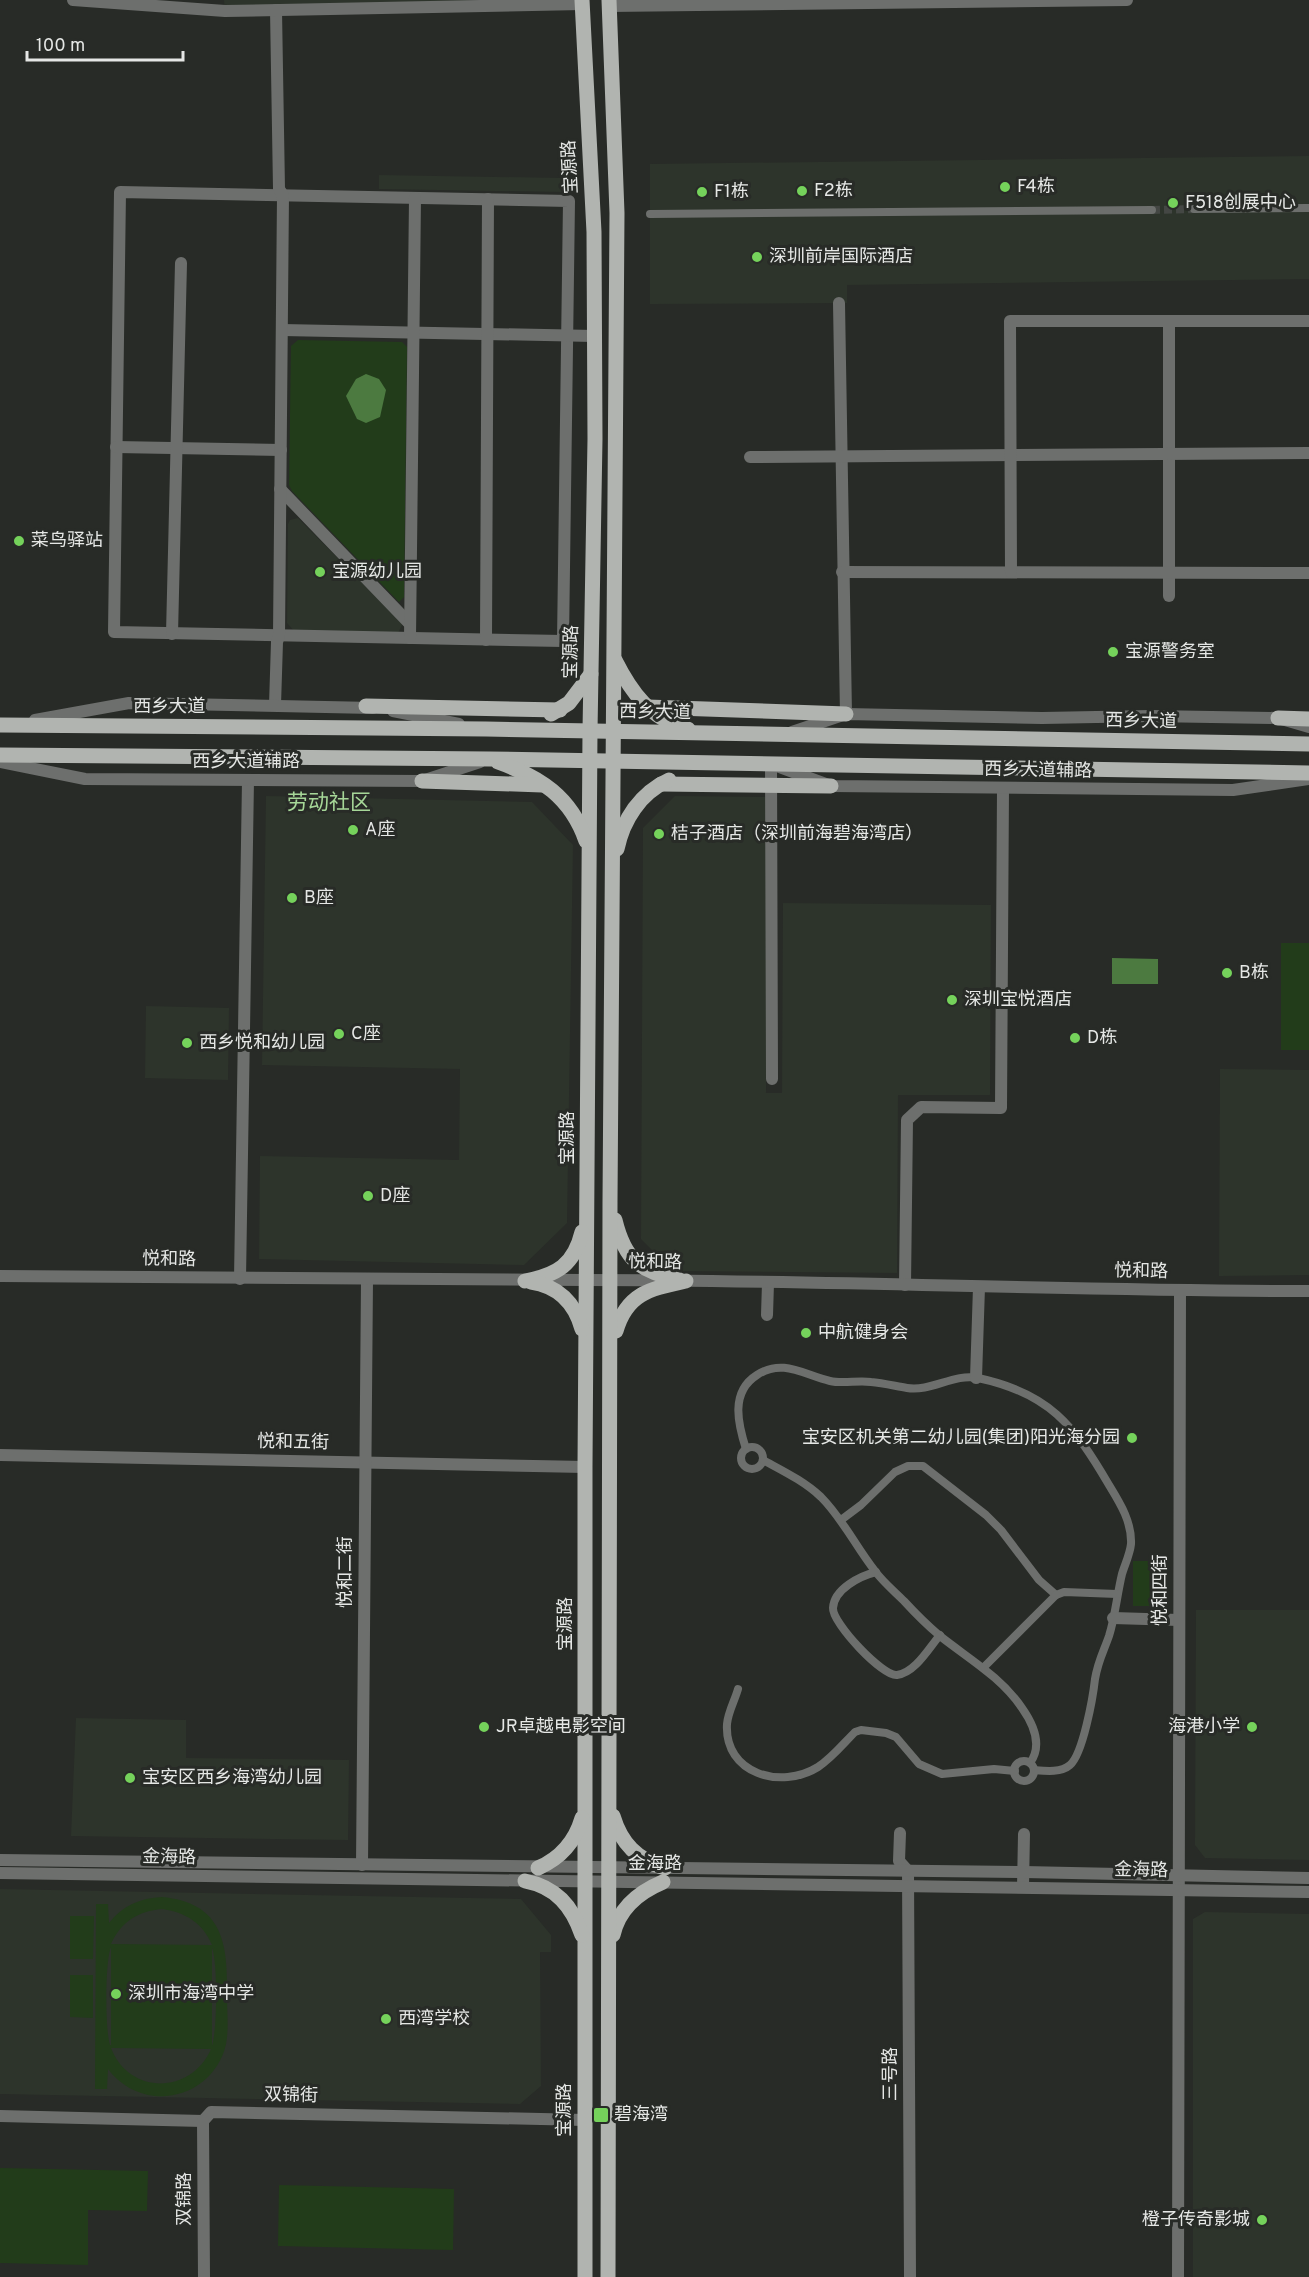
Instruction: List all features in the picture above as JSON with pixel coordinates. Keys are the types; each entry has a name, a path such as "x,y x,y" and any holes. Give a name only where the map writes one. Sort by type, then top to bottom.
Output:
{"main road":[{"name":"宝源路","path":"582,2 594,232 585,1467 585,2277"},
{"path":"608,2277 610,1202 618,213 609,3"},
{"path":"592,628 595,637 602,640 609,638 614,628"},
{"path":"614,658 634,695 646,707 669,722 712,734"},
{"path":"486,729 533,720 560,710 577,695 591,674"},
{"path":"366,706 560,710"},
{"path":"646,707 846,714"},
{"path":"1278,718 1309,719"},
{"name":"西乡大道","path":"4,725 486,729 1309,744"},
{"path":"0,755 490,759 1309,773"},
{"path":"490,759 509,766 559,795 580,825 586,840 590,872"},
{"path":"612,870 619,839 627,820 637,805 661,784 693,770 718,763"},
{"path":"422,781 545,785"},
{"path":"661,784 831,786"},
{"path":"525,1281 554,1274 572,1258 578,1249 582,1232 587,1194"},
{"path":"610,1202 622,1242 636,1263 647,1271 686,1281"},
{"path":"525,1281 552,1288 561,1293 569,1302 581,1326 586,1349"},
{"path":"611,1360 619,1319 633,1299 659,1287 686,1281"},
{"path":"609,1950 614,1930 624,1910 641,1892 664,1875 627,1845 618,1833 613,1817 610,1792"},
{"path":"538,1868 555,1860 570,1844 579,1826 586,1803"},
{"path":"525,1881 548,1888 562,1899 575,1918 585,1944"}],"street":[{"path":"73,0 224,5 276,10 582,2"},
{"path":"609,3 1127,0"},
{"path":"275,705 279,636 283,195 279,189 276,10"},
{"path":"120,192 415,198 569,201 563,641 114,633 120,192"},
{"path":"410,638 415,198"},
{"path":"486,640 488,199"},
{"path":"1194,209 1309,208"},
{"path":"650,214 1152,210"},
{"path":"172,634 181,263"},
{"path":"839,303 846,714"},
{"path":"1011,572 1010,321 1309,321"},
{"path":"1169,321 1169,596"},
{"path":"282,330 594,336"},
{"path":"116,447 281,450"},
{"path":"750,457 1309,453"},
{"path":"280,489 410,624"},
{"path":"843,572 1309,573"},
{"path":"4,725 129,703 366,706 486,729"},
{"path":"784,735 846,714 1042,718 1151,716 1278,718 1309,727"},
{"name":"西乡大道辅路","path":"0,762 85,779 422,781 490,759"},
{"path":"771,764 772,1079"},
{"name":"西乡大道辅路","path":"771,764 831,786 1233,790 1309,779"},
{"path":"240,1279 248,780"},
{"path":"905,1286 907,1120 921,1107 1001,1108 1003,789"},
{"name":"悦和路","path":"0,1276 611,1280 1180,1291 1309,1291"},
{"name":"悦和二街","path":"362,1865 367,1280"},
{"path":"768,1283 768,1315"},
{"path":"976,1378 978,1287"},
{"name":"悦和四街","path":"1178,2277 1180,1291"},
{"path":"746,1449 754,1447 759,1450 763,1460 792,1476 820,1496 841,1520 876,1572 940,1635 984,1667 1022,1708 1038,1743 1032,1766 1032,1777 1027,1780 1017,1777 1015,1771 1020,1762 1032,1766 1063,1770 1071,1765 1076,1756 1092,1701 1098,1660 1109,1636 1117,1594 1131,1548 1131,1536 1129,1524 1118,1500 1094,1459 1076,1432 1058,1413 1037,1399 1015,1389 976,1378 961,1379 924,1389 869,1381 832,1382 795,1368 779,1366 756,1375 748,1384 738,1405 737,1417 746,1449 741,1460 746,1468 756,1469 763,1460"},
{"name":"悦和五街","path":"0,1455 585,1467"},
{"path":"841,1520 861,1505 895,1472 908,1466 922,1466 986,1515 1039,1580 1056,1595"},
{"path":"876,1572 861,1575 850,1582 835,1600 833,1608 834,1616 840,1626 881,1669 895,1676 911,1669 940,1635"},
{"path":"984,1667 1056,1595 1064,1592 1117,1594"},
{"path":"1113,1618 1179,1620"},
{"path":"738,1689 727,1721 727,1738 742,1763 750,1771 759,1775 799,1774 816,1768 855,1732 861,1730 886,1733 896,1737 919,1764 942,1774 994,1769 1015,1771"},
{"name":"三号路","path":"900,1833 899,1860 908,1871 910,2277"},
{"path":"1023,1887 1024,1834"},
{"name":"金海路","path":"0,1860 538,1868 609,1875 908,1871 1309,1878"},
{"name":"金海路","path":"0,1873 525,1881 585,1874"},
{"name":"金海路","path":"664,1875 908,1886 1309,1892"},
{"name":"双锦街","path":"0,2116 203,2121 211,2112 585,2120"},
{"name":"双锦路","path":"203,2121 204,2277"}],"shaded area":[{"path":"224,0 566,0 225,11"},
{"path":"1309,156 1309,279 847,285 847,303 650,304 650,164"},
{"path":"379,175 562,178 562,192 379,189"},
{"path":"298,340 402,342 407,347 404,597 399,602 292,491 289,485 291,346"},
{"path":"366,374 379,379 386,390 380,417 366,423 357,419 346,396 356,379"},
{"name":"宝源幼儿园","path":"298,518 400,621 402,625 398,633 296,633 287,623 288,524 290,520"},
{"path":"266,796 532,802 573,845 567,1223 524,1265 259,1259 260,1156 459,1160 460,1069 262,1065"},
{"path":"675,796 767,797 766,1093 782,1093 783,903 991,905 990,1095 898,1095 897,1273 673,1271 641,1239 643,828"},
{"path":"1281,943 1309,943 1309,1050 1281,1050"},
{"path":"1112,958 1158,959 1158,984 1112,984"},
{"name":"西乡悦和幼儿园","path":"146,1006 229,1008 228,1080 145,1078"},
{"path":"1220,1069 1309,1070 1309,1275 1219,1276"},
{"path":"1133,1561 1162,1561 1162,1606 1133,1606"},
{"name":"海港小学","path":"1196,1610 1309,1610 1309,1860 1205,1858 1195,1845"},
{"path":"76,1718 186,1720 186,1758 349,1760 348,1840 71,1836"},
{"path":"0,1889 521,1899 551,1935 551,1952 540,1952 541,2086 520,2104 0,2094"},
{"path":"162,1897 183,1901 199,1908 211,1918 218,1930 226,1961 228,2027 226,2044 217,2066 209,2076 190,2090 179,2094 155,2096 135,2091 123,2084 108,2069 107,2089 95,2089 96,1904 108,1904 109,1923 126,1908 139,1901","holes":["162,1909 186,1916 204,1931 212,1945 111,1944 115,1936 131,1919 153,1910","111,1947 111,2045 108,2037 107,2011","212,1948 216,1997 212,2046","111,2048 211,2049 202,2064 189,2075 175,2081 160,2083 145,2081 131,2074 120,2063"]},
{"path":"1205,1912 1309,1914 1309,2277 1193,2277 1193,1919"},
{"path":"70,1916 94,1916 93,1959 70,1959"},
{"path":"70,1975 93,1975 93,2018 70,2017"},
{"path":"0,2168 148,2171 147,2211 88,2210 88,2265 0,2263"},
{"path":"279,2185 454,2189 453,2250 278,2246"}],"tunnel":[{"path":"1152,210 1194,209"}],"place":[{"name":"F4栋","path":"1005,187"},
{"name":"F2栋","path":"802,191"},
{"name":"F1栋","path":"702,192"},
{"name":"F518创展中心","path":"1173,203"},
{"name":"深圳前岸国际酒店","path":"757,257"},
{"name":"菜鸟驿站","path":"19,541"},
{"name":"宝源幼儿园","path":"320,572"},
{"name":"宝源警务室","path":"1113,652"},
{"name":"A座","path":"353,830"},
{"name":"桔子酒店（深圳前海碧海湾店）","path":"659,834"},
{"name":"B座","path":"292,898"},
{"name":"B栋","path":"1227,973"},
{"name":"深圳宝悦酒店","path":"952,1000"},
{"name":"C座","path":"339,1034"},
{"name":"D栋","path":"1075,1038"},
{"name":"西乡悦和幼儿园","path":"187,1043"},
{"name":"D座","path":"368,1196"},
{"name":"中航健身会","path":"806,1333"},
{"name":"宝安区机关第二幼儿园(集团)阳光海分园","path":"1132,1438"},
{"name":"JR卓越电影空间","path":"484,1727"},
{"name":"海港小学","path":"1252,1727"},
{"name":"宝安区西乡海湾幼儿园","path":"130,1778"},
{"name":"深圳市海湾中学","path":"116,1994"},
{"name":"西湾学校","path":"386,2019"},
{"name":"碧海湾","path":"601,2115"},
{"name":"橙子传奇影城","path":"1262,2220"}],"district":[{"name":"劳动社区","path":"329,803"}]}
